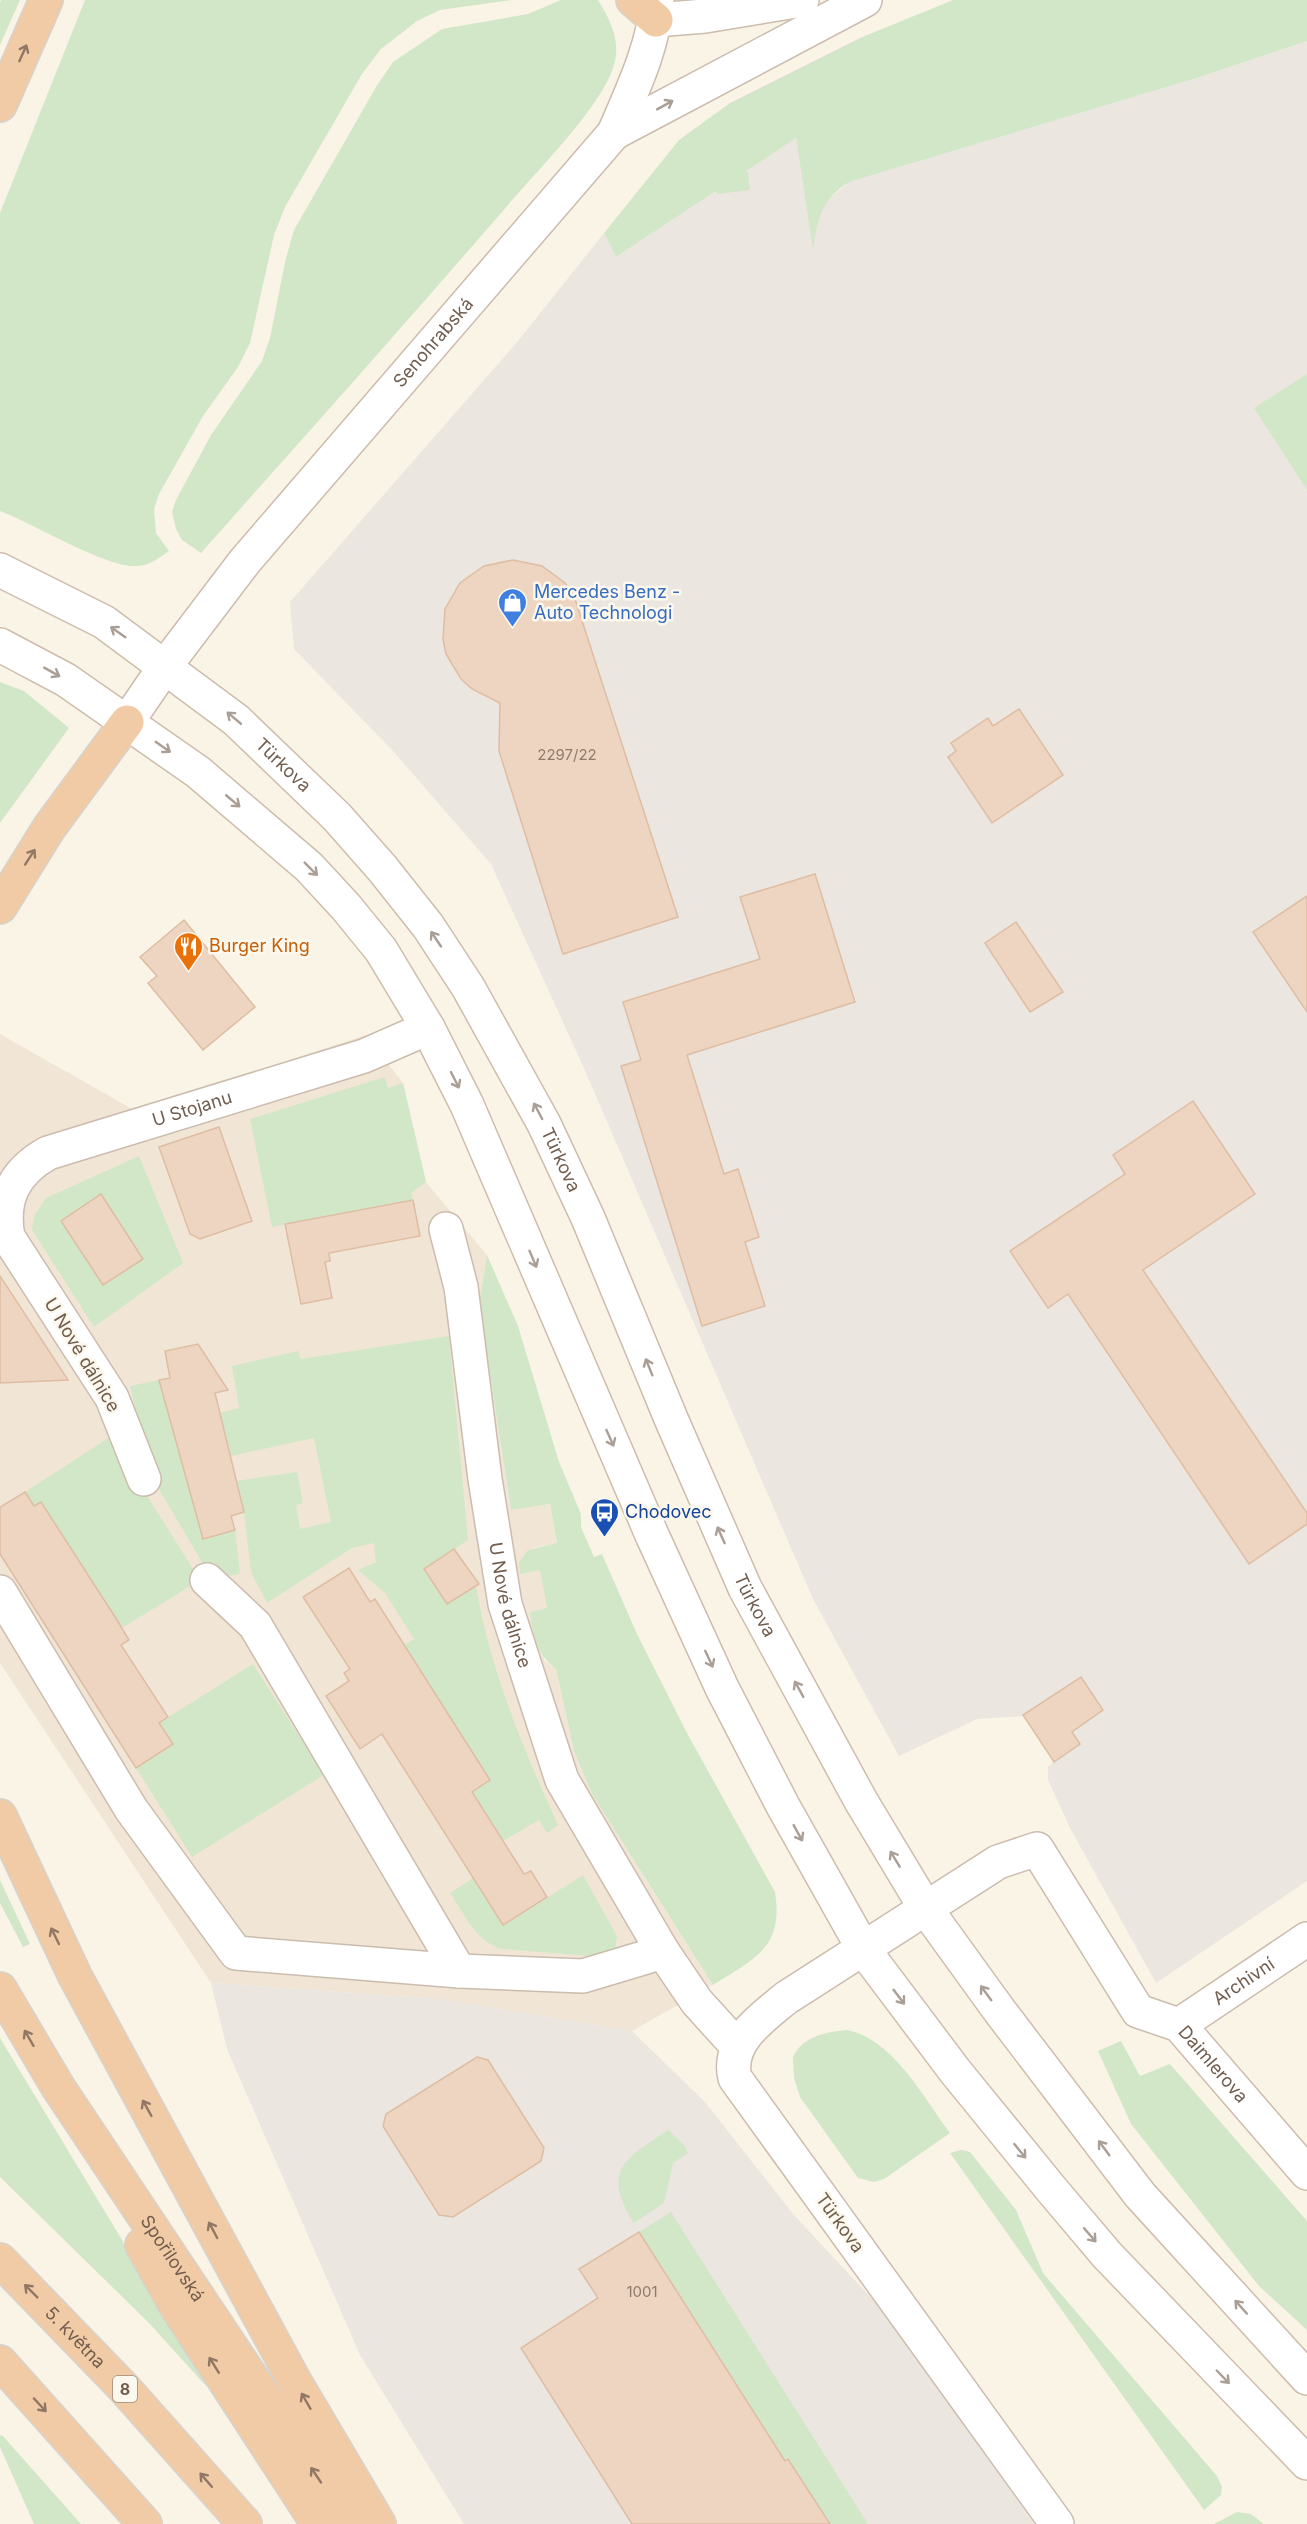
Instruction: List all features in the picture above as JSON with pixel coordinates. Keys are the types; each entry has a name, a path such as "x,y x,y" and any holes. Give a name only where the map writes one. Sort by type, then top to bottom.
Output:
{"highway":[{"path":"0,105 46,0"},
{"path":"0,907 49,828 127,722"},
{"path":"0,1816 75,1976 295,2382 379,2524"},
{"name":"Spořilovská","path":"0,1989 58,2087 349,2524"},
{"path":"58,2087 155,2270 318,2524"},
{"name":"5. května","path":"0,2260 123,2387 245,2524"},
{"path":"0,2362 145,2524"}],"street":[{"path":"648,7 705,16 802,0"},
{"path":"614,133 865,0"},
{"name":"Senohrabská","path":"127,722 166,665 245,561 614,133 637,80 648,7"},
{"name":"Türkova","path":"0,570 104,622 166,665 236,720 337,817 402,893 468,987 534,1103 588,1218 745,1588 861,1801 926,1909 999,2010 1140,2195 1307,2378"},
{"path":"0,645 66,680 198,771 309,867 381,950 428,1028 467,1105 643,1514 708,1657 783,1806 864,1950 955,2071 1059,2199 1115,2263 1307,2463"},
{"name":"U Stojanu","path":"8,1237 5,1220 11,1187 20,1173 48,1153 364,1056 428,1028"},
{"name":"U Nové dálnice","path":"446,1229 461,1287 485,1479 505,1604 562,1780 663,1952 697,2002 737,2046"},
{"name":"U Nové dálnice","path":"8,1237 112,1398 144,1479"},
{"path":"207,1580 255,1625 459,1971"},
{"path":"0,1592 131,1809 236,1953 459,1971 583,1976 663,1952"},
{"name":"Daimlerova","path":"926,1909 998,1862 1037,1849 1138,2011 1179,2025 1307,2173"},
{"path":"737,2046 760,2020 786,1998 926,1909"},
{"name":"Archivní","path":"1179,2025 1307,1939"},
{"name":"Türkova","path":"737,2046 733,2061 735,2078 1057,2524"}],"shaded area":[{"path":"1307,41 1307,1881 1156,1983 1070,1828 1048,1780 1048,1767 1054,1761 1023,1716 977,1719 899,1756 813,1599 583,1066 491,864 393,751 294,649 290,602 518,341 604,233 616,257 796,138 813,248 819,214 826,201 851,181 1200,77"},
{"path":"0,1034 134,1110 366,1035 403,1083 426,1182 487,1255 479,1303 511,1510 550,1504 557,1544 532,1548 520,1573 540,1569 548,1608 544,1660 556,1669 574,1751 592,1794 713,1985 632,2031 439,1999 211,1983 0,1663"},
{"path":"211,1983 439,1999 632,2031 705,2102 794,2215 890,2318 1034,2524 464,2524 360,2355 227,2049"}],"green space":[{"path":"1,0 20,0 0,45 0,3"},
{"path":"85,0 512,0 440,10 417,21 381,49 362,74 285,207 274,235 250,343 238,367 203,416 159,494 154,509 156,533 169,551 141,566 123,565 89,553 0,511 0,213"},
{"path":"561,0 598,0 614,32 616,50 613,68 595,102 550,158 201,553 182,540 176,529 172,512 176,500 211,435 262,361 270,338 285,262 294,230 376,87 393,62 442,29 528,14"},
{"path":"953,0 1307,0 1307,41 1200,77 852,181 842,187 827,202 819,219 813,250 796,138 745,172 748,172 750,190 717,194 716,191 616,257 604,233 679,140 730,103 860,38"},
{"path":"1307,374 1307,490 1254,408"},
{"path":"0,682 24,691 69,728 0,823"},
{"path":"385,1077 388,1088 403,1083 426,1182 411,1193 413,1200 272,1227 250,1119"},
{"path":"139,1156 183,1263 94,1327 32,1230 34,1216 46,1198","holes":["101,1194 103,1285 61,1221"]},
{"path":"487,1255 518,1326 559,1462 581,1514 581,1527 594,1557 602,1554 637,1634 687,1733 775,1892 777,1911 775,1926 763,1950 713,1985 592,1794 574,1751 556,1669 540,1651 535,1636 530,1612 547,1608 540,1570 520,1574 519,1562 528,1550 557,1543 550,1504 511,1510 479,1303"},
{"path":"449,1336 468,1540 424,1569 447,1604 476,1586 490,1648 509,1708 558,1825 547,1833 539,1820 503,1841 472,1792 490,1780 412,1657 400,1648 414,1639 385,1593 358,1570 376,1562 374,1543 352,1548 267,1603 251,1572 244,1512 236,1481 297,1472 303,1503 296,1505 300,1529 331,1522 314,1438 231,1456 220,1413 239,1408 232,1366 298,1351 301,1359"},
{"path":"159,1380 203,1539 235,1530 240,1574 212,1579 150,1474 130,1386"},
{"path":"110,1437 200,1580 122,1628 41,1502 34,1506 25,1492"},
{"path":"253,1664 324,1775 192,1857 136,1768 173,1744 159,1723"},
{"path":"583,1875 617,1936 615,1950 604,1957 501,1949 484,1940 477,1933 450,1893 473,1878 504,1925"},
{"path":"0,1880 30,1944 23,1947 0,1903"},
{"path":"847,2030 864,2036 893,2057 918,2087 950,2133 884,2179 874,2182 858,2178 800,2097 794,2078 793,2057 803,2044 816,2036"},
{"path":"0,2038 165,2311 211,2382 206,2386 149,2323 0,2177"},
{"path":"1121,2041 1140,2076 1170,2064 1307,2221 1307,2330 1259,2286 1131,2124 1098,2051"},
{"path":"668,2130 684,2145 688,2153 673,2163 664,2203 634,2223 619,2190 619,2178 630,2158"},
{"path":"961,2150 970,2152 1016,2210 1043,2273 1217,2476 1222,2487 1221,2495 1204,2510 950,2153"},
{"path":"671,2212 868,2524 830,2524 789,2459 785,2461 639,2232"},
{"path":"2,2435 81,2524 34,2524 0,2447 0,2436"},
{"path":"1237,2512 1251,2514 1264,2524 1214,2524"}],"building":[{"path":"513,560 542,566 565,583 574,596 678,917 563,954 499,751 500,703 472,689 461,679 446,654 443,639 445,609 460,583 484,566"},
{"path":"1019,709 1063,775 992,823 948,757 956,751 951,743 988,718 993,726"},
{"path":"815,874 855,1002 687,1055 724,1174 738,1169 759,1237 745,1242 765,1306 702,1326 621,1066 641,1060 623,1002 760,959 740,897"},
{"path":"1307,896 1307,1012 1253,932"},
{"path":"184,920 255,1007 203,1050 148,983 157,976 140,957"},
{"path":"1016,922 1063,992 1030,1012 985,943"},
{"path":"1193,1101 1255,1194 1143,1270 1307,1513 1307,1524 1249,1564 1068,1294 1048,1308 1010,1251 1125,1174 1113,1155"},
{"path":"219,1127 252,1221 200,1239 190,1234 159,1147"},
{"path":"101,1194 143,1259 103,1285 61,1221"},
{"path":"413,1200 420,1236 329,1253 330,1261 325,1262 332,1298 301,1304 285,1224"},
{"path":"0,1276 68,1380 0,1383"},
{"path":"198,1344 228,1390 215,1393 244,1512 231,1516 235,1530 203,1539 159,1380 170,1378 165,1351"},
{"path":"25,1492 34,1506 41,1502 117,1620 129,1640 121,1645 168,1717 159,1723 173,1744 136,1768 0,1554 0,1507"},
{"path":"454,1549 479,1584 447,1604 424,1569"},
{"path":"349,1568 370,1602 375,1599 490,1780 472,1792 524,1874 531,1871 547,1897 503,1925 382,1734 360,1749 326,1696 349,1681 344,1673 350,1669 303,1597"},
{"path":"1081,1677 1103,1710 1072,1732 1080,1744 1054,1762 1023,1715"},
{"path":"477,2057 488,2060 544,2148 541,2161 453,2217 439,2215 383,2126 386,2114"},
{"path":"639,2232 785,2461 788,2459 830,2524 632,2524 521,2348 598,2298 579,2269"}],"place":[{"name":"Mercedes Benz - Auto Technologi","path":"513,628"},
{"name":"Burger King","path":"188,972"},
{"name":"Chodovec","path":"604,1538"}]}
